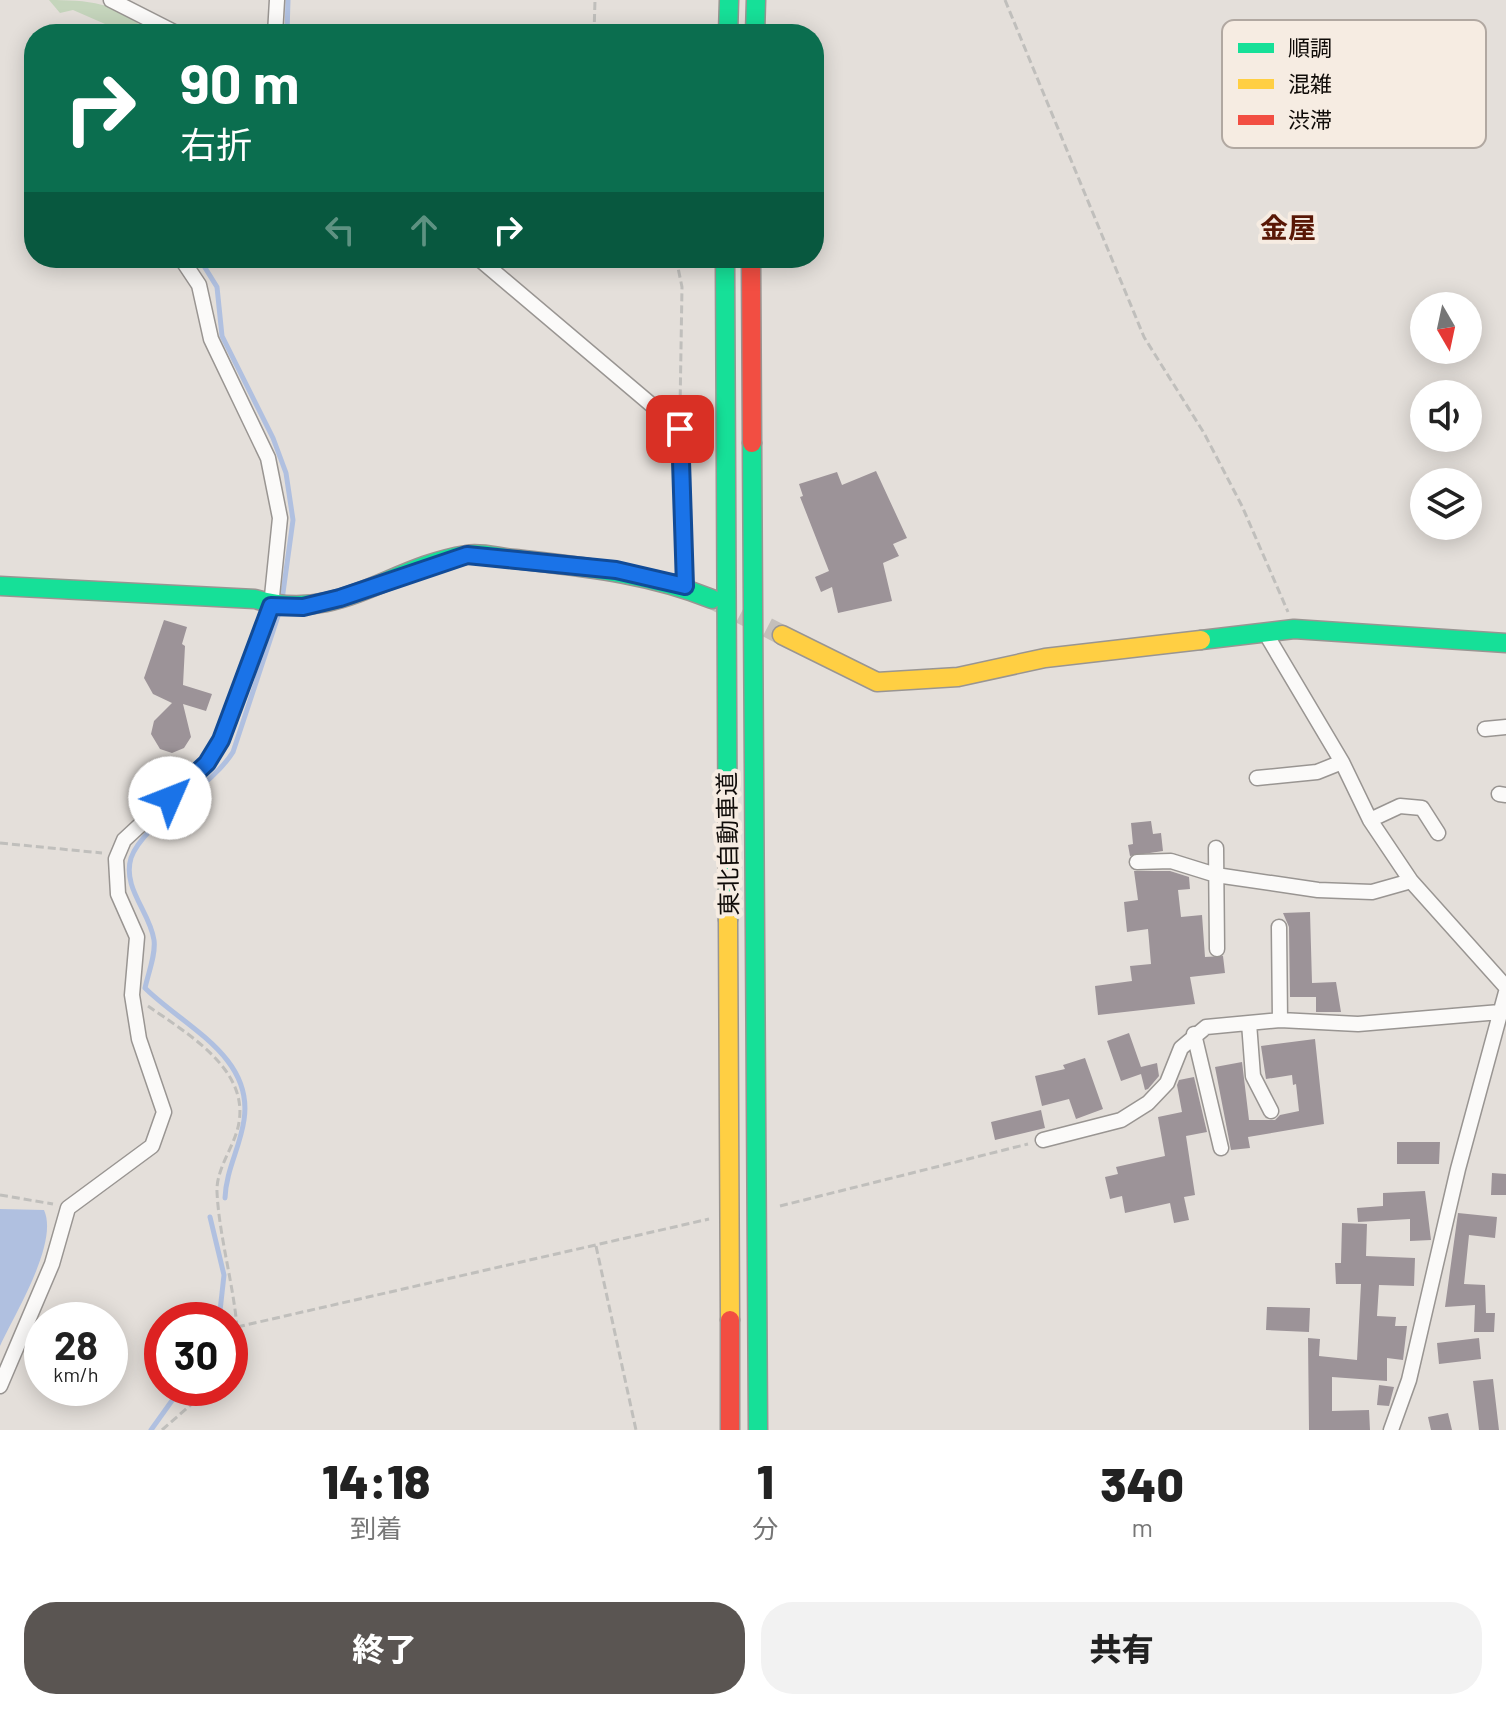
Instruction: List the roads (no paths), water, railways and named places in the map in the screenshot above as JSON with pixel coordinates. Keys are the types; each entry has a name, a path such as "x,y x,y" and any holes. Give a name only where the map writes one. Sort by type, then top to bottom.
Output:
{"main road":[{"path":"728,24 729,0"},
{"path":"755,24 756,0"},
{"name":"東北自動車道","path":"725,268 730,1430"},
{"name":"東北自動車道","path":"751,268 758,1430"},
{"path":"0,586 255,599 277,607 340,598 467,555 616,570 685,586 712,599"},
{"path":"782,635 859,676 877,682 958,677 1045,658 1294,629 1506,643"}],"street":[{"path":"111,0 158,24"},
{"path":"276,24 277,0"},
{"path":"0,1386 52,1264 68,1208 152,1146 159,1134 164,1112 139,1039 132,995 137,937 118,894 118,855 124,840 207,763 221,740 277,607 280,518 268,458 211,339 199,285 188,268"},
{"path":"490,268 680,429 685,586"},
{"path":"1266,634 1342,762 1370,820 1411,881 1506,990 1409,1380 1391,1430"},
{"path":"1485,729 1506,727"},
{"path":"1257,778 1317,772 1342,762"},
{"path":"1370,820 1400,806 1422,808 1438,833"},
{"path":"1216,848 1217,949"},
{"path":"1137,862 1171,861 1216,875 1276,886 1372,892 1411,881"},
{"path":"1279,927 1280,1020"},
{"path":"1043,1140 1121,1120 1148,1103 1167,1083 1181,1048 1206,1027 1280,1020 1358,1024 1500,1012"},
{"path":"1249,1023 1253,1076 1271,1111"},
{"path":"1194,1034 1221,1148"}],"water":[{"path":"0,1209 44,1210 47,1224 41,1259 0,1346"}],"waterway":[{"path":"287,24 288,0"},
{"path":"205,268 217,287 222,336 273,438 286,473 293,520 282,600"},
{"path":"225,1198 244,1120 244,1098 238,1078 227,1060 145,988 154,940 133,890 129,869 138,845 149,832 223,766 233,752 280,610"},
{"path":"210,1217 224,1275 221,1302"},
{"path":"151,1430 168,1406"}],"tunnel":[{"path":"714,600 782,635"}],"district":[{"name":"金屋","path":"1288,227"}]}
